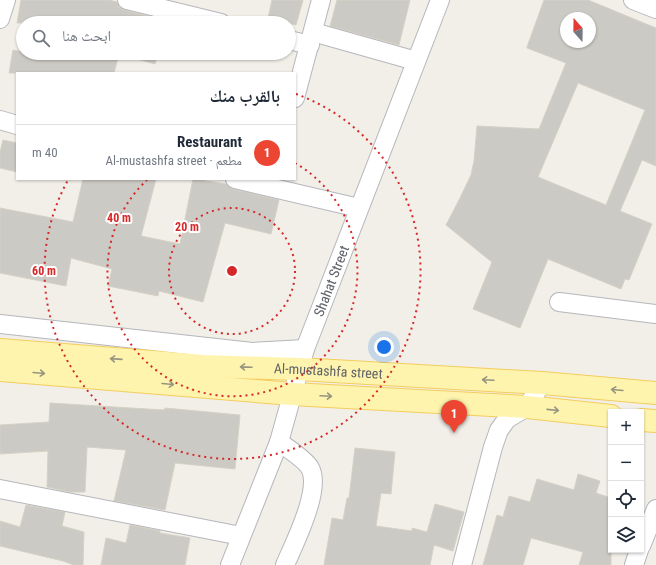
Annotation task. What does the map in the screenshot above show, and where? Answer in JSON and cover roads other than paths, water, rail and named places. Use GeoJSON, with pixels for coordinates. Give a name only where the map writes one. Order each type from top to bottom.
{"type":"FeatureCollection","features":[{"type":"Feature","properties":{"kind":"main road","name":"Al-mustashfa street"},"geometry":{"type":"LineString","coordinates":[[0,350],[203,366],[299,369],[542,383],[656,393]]}},
{"type":"Feature","properties":{"kind":"main road","name":"Al-mustashfa street"},"geometry":{"type":"LineString","coordinates":[[0,370],[292,394],[527,407],[608,416]]}},
{"type":"Feature","properties":{"kind":"main road"},"geometry":{"type":"LineString","coordinates":[[644,420],[656,421]]}},
{"type":"Feature","properties":{"kind":"street"},"geometry":{"type":"LineString","coordinates":[[0,19],[6,0]]}},
{"type":"Feature","properties":{"kind":"street"},"geometry":{"type":"LineString","coordinates":[[127,0],[192,16]]}},
{"type":"Feature","properties":{"kind":"street"},"geometry":{"type":"LineString","coordinates":[[296,94],[321,0]]}},
{"type":"Feature","properties":{"kind":"street","name":"Shahat Street"},"geometry":{"type":"LineString","coordinates":[[230,565],[279,442],[305,348],[440,0]]}},
{"type":"Feature","properties":{"kind":"street"},"geometry":{"type":"LineString","coordinates":[[633,0],[656,9]]}},
{"type":"Feature","properties":{"kind":"street"},"geometry":{"type":"LineString","coordinates":[[296,39],[311,38],[416,61]]}},
{"type":"Feature","properties":{"kind":"street"},"geometry":{"type":"LineString","coordinates":[[0,120],[16,125]]}},
{"type":"Feature","properties":{"kind":"street"},"geometry":{"type":"LineString","coordinates":[[244,180],[272,183],[359,208]]}},
{"type":"Feature","properties":{"kind":"street"},"geometry":{"type":"LineString","coordinates":[[559,302],[656,314]]}},
{"type":"Feature","properties":{"kind":"street"},"geometry":{"type":"LineString","coordinates":[[0,324],[252,352],[305,348]]}},
{"type":"Feature","properties":{"kind":"street"},"geometry":{"type":"LineString","coordinates":[[462,565],[493,447],[499,430],[507,419],[527,407],[542,383]]}},
{"type":"Feature","properties":{"kind":"street"},"geometry":{"type":"LineString","coordinates":[[279,442],[297,455],[310,468],[313,485],[309,506],[285,565]]}},
{"type":"Feature","properties":{"kind":"street"},"geometry":{"type":"LineString","coordinates":[[0,489],[241,536]]}},
{"type":"Feature","properties":{"kind":"street"},"geometry":{"type":"LineString","coordinates":[[644,539],[656,509]]}},
{"type":"Feature","properties":{"kind":"street"},"geometry":{"type":"LineString","coordinates":[[634,565],[638,553]]}},
{"type":"Feature","properties":{"kind":"place","name":"Restaurant"},"geometry":{"type":"Point","coordinates":[454,433]}}]}
